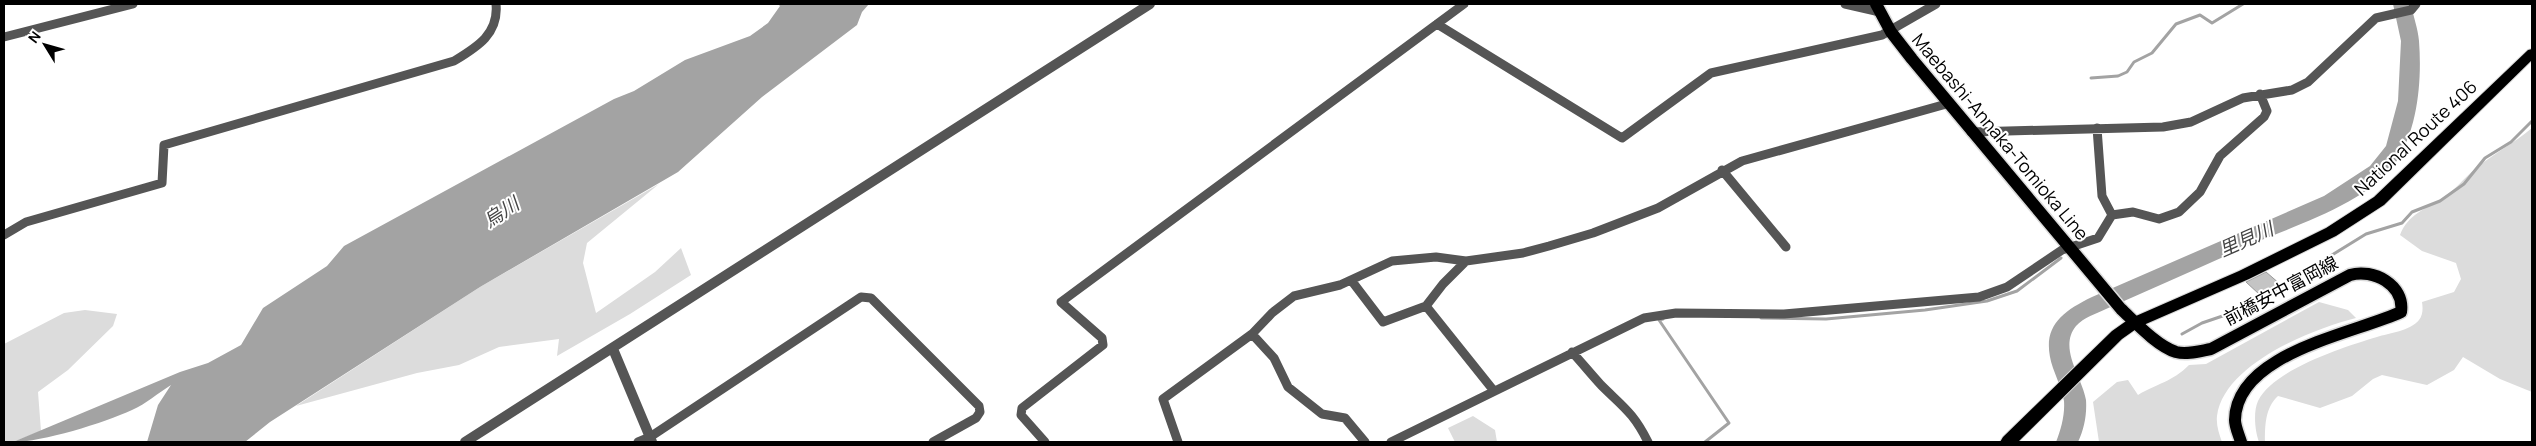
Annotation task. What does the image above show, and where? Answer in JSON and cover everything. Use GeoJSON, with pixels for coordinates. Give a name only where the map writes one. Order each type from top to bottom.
{"type":"FeatureCollection","features":[{"type":"Feature","properties":{"kind":"highway","name":"National Route 406"},"geometry":{"type":"LineString","coordinates":[[2134,323],[2244,275],[2323,236],[2379,201],[2532,53]]}},
{"type":"Feature","properties":{"kind":"highway"},"geometry":{"type":"LineString","coordinates":[[2008,442],[2117,335],[2134,323]]}},
{"type":"Feature","properties":{"kind":"main road","name":"Maebashi-Annaka-Tomioka Line"},"geometry":{"type":"LineString","coordinates":[[1878,8],[1891,32],[1950,103],[1971,132],[2119,307]]}},
{"type":"Feature","properties":{"kind":"main road","name":"前橋安中富岡線"},"geometry":{"type":"LineString","coordinates":[[2119,307],[2134,323],[2162,345],[2176,352],[2192,353],[2211,349],[2345,276],[2363,273],[2372,275],[2389,283],[2401,294],[2404,303],[2401,312],[2392,318],[2299,350],[2270,365],[2249,382],[2239,400],[2235,420],[2241,442]]}},
{"type":"Feature","properties":{"kind":"street"},"geometry":{"type":"LineString","coordinates":[[4,38],[133,4]]}},
{"type":"Feature","properties":{"kind":"street"},"geometry":{"type":"LineString","coordinates":[[4,234],[26,222],[162,183],[164,145],[454,61],[476,46],[496,27],[499,18],[496,4]]}},
{"type":"Feature","properties":{"kind":"street"},"geometry":{"type":"LineString","coordinates":[[465,442],[1150,4]]}},
{"type":"Feature","properties":{"kind":"street"},"geometry":{"type":"LineString","coordinates":[[1045,442],[1021,415],[1022,408],[1102,346],[1102,338],[1061,302],[1464,4]]}},
{"type":"Feature","properties":{"kind":"street"},"geometry":{"type":"LineString","coordinates":[[1844,4],[1878,8]]}},
{"type":"Feature","properties":{"kind":"street"},"geometry":{"type":"LineString","coordinates":[[1438,24],[1622,138],[1711,73],[1891,32],[1918,13],[1936,4]]}},
{"type":"Feature","properties":{"kind":"street"},"geometry":{"type":"LineString","coordinates":[[1971,132],[2162,126],[2191,122],[2243,98],[2292,90],[2308,82],[2376,18],[2414,7]]}},
{"type":"Feature","properties":{"kind":"street"},"geometry":{"type":"LineString","coordinates":[[2112,214],[2133,212],[2160,219],[2179,212],[2189,204],[2200,192],[2220,156],[2264,117],[2268,111],[2260,94]]}},
{"type":"Feature","properties":{"kind":"street"},"geometry":{"type":"LineString","coordinates":[[1178,442],[1168,408],[1163,399],[1252,334],[1272,313],[1294,296],[1352,280],[1379,266],[1411,258],[1436,257],[1466,261],[1523,253],[1601,230],[1658,208],[1722,170],[1742,161],[1797,144],[1950,103]]}},
{"type":"Feature","properties":{"kind":"street"},"geometry":{"type":"LineString","coordinates":[[2096,128],[2102,196],[2112,214]]}},
{"type":"Feature","properties":{"kind":"street"},"geometry":{"type":"LineString","coordinates":[[1722,170],[1786,247]]}},
{"type":"Feature","properties":{"kind":"street"},"geometry":{"type":"LineString","coordinates":[[1391,442],[1644,318],[1676,313],[1784,314],[1979,297],[2007,287],[2062,250],[2098,238],[2112,214]]}},
{"type":"Feature","properties":{"kind":"street"},"geometry":{"type":"LineString","coordinates":[[1352,280],[1383,322],[1426,306],[1443,284],[1466,261]]}},
{"type":"Feature","properties":{"kind":"street"},"geometry":{"type":"LineString","coordinates":[[638,442],[651,440],[853,301],[866,297],[871,298],[979,406],[980,412],[976,418],[932,442]]}},
{"type":"Feature","properties":{"kind":"street"},"geometry":{"type":"LineString","coordinates":[[1426,306],[1494,391]]}},
{"type":"Feature","properties":{"kind":"street"},"geometry":{"type":"LineString","coordinates":[[1252,334],[1274,358],[1288,387],[1322,414],[1345,418],[1365,442]]}},
{"type":"Feature","properties":{"kind":"street"},"geometry":{"type":"LineString","coordinates":[[613,349],[651,440]]}},
{"type":"Feature","properties":{"kind":"street"},"geometry":{"type":"LineString","coordinates":[[1572,352],[1602,386],[1617,398],[1637,420],[1648,442]]}},
{"type":"Feature","properties":{"kind":"shaded area"},"geometry":{"type":"Polygon","coordinates":[[[2532,128],[2532,392],[2500,379],[2463,357],[2454,370],[2427,385],[2382,375],[2373,379],[2352,396],[2320,408],[2278,396],[2268,412],[2265,442],[2259,442],[2255,422],[2256,405],[2266,389],[2279,379],[2294,369],[2329,353],[2410,327],[2420,318],[2422,302],[2454,292],[2461,279],[2456,263],[2422,251],[2400,235],[2403,228],[2418,213],[2443,198],[2482,164],[2532,128]]]}},
{"type":"Feature","properties":{"kind":"shaded area"},"geometry":{"type":"Polygon","coordinates":[[[659,184],[587,243],[583,263],[596,313],[655,272],[681,248],[691,275],[630,314],[557,356],[559,339],[499,347],[459,365],[417,373],[296,406],[480,287],[659,184]]]}},
{"type":"Feature","properties":{"kind":"shaded area"},"geometry":{"type":"Polygon","coordinates":[[[2319,302],[2348,310],[2356,318],[2295,340],[2252,365],[2235,380],[2223,397],[2217,416],[2217,426],[2222,442],[2099,442],[2093,402],[2117,382],[2128,380],[2138,395],[2171,379],[2189,365],[2206,364],[2319,302]]]}},
{"type":"Feature","properties":{"kind":"shaded area"},"geometry":{"type":"Polygon","coordinates":[[[85,310],[117,314],[113,326],[68,370],[38,392],[41,431],[13,442],[4,442],[4,344],[64,313],[85,310]]]}},
{"type":"Feature","properties":{"kind":"shaded area"},"geometry":{"type":"Polygon","coordinates":[[[1473,416],[1495,430],[1497,442],[1455,442],[1448,428],[1473,416]]]}},
{"type":"Feature","properties":{"kind":"water","name":"烏川"},"geometry":{"type":"Polygon","coordinates":[[[778,4],[869,4],[862,12],[857,25],[762,97],[678,172],[480,287],[270,422],[245,442],[147,442],[158,405],[171,385],[137,408],[120,415],[73,431],[40,439],[13,442],[180,372],[208,363],[241,345],[263,308],[327,266],[344,246],[614,99],[634,91],[685,60],[750,36],[768,23],[780,6],[778,4]]]}},
{"type":"Feature","properties":{"kind":"building"},"geometry":{"type":"Polygon","coordinates":[[[2266,272],[2280,284],[2259,294],[2246,282],[2266,272]]]}},
{"type":"Feature","properties":{"kind":"waterway"},"geometry":{"type":"LineString","coordinates":[[2091,78],[2118,76],[2127,72],[2134,62],[2152,53],[2176,24],[2200,15],[2212,23],[2243,4]]}},
{"type":"Feature","properties":{"kind":"waterway","name":"里見川"},"geometry":{"type":"LineString","coordinates":[[2067,442],[2074,420],[2075,402],[2061,358],[2059,339],[2062,329],[2072,317],[2099,303],[2331,201],[2370,177],[2389,157],[2400,132],[2409,85],[2410,41],[2402,4]]}},
{"type":"Feature","properties":{"kind":"waterway"},"geometry":{"type":"LineString","coordinates":[[2182,334],[2202,323],[2246,308],[2366,234],[2402,223],[2412,212],[2440,201],[2464,184],[2485,158],[2511,142],[2532,121]]}},
{"type":"Feature","properties":{"kind":"waterway"},"geometry":{"type":"LineString","coordinates":[[1761,318],[1826,319],[1925,310],[1987,301],[2017,291],[2061,258]]}},
{"type":"Feature","properties":{"kind":"waterway"},"geometry":{"type":"LineString","coordinates":[[1663,319],[1659,320],[1729,423],[1705,442]]}}]}
